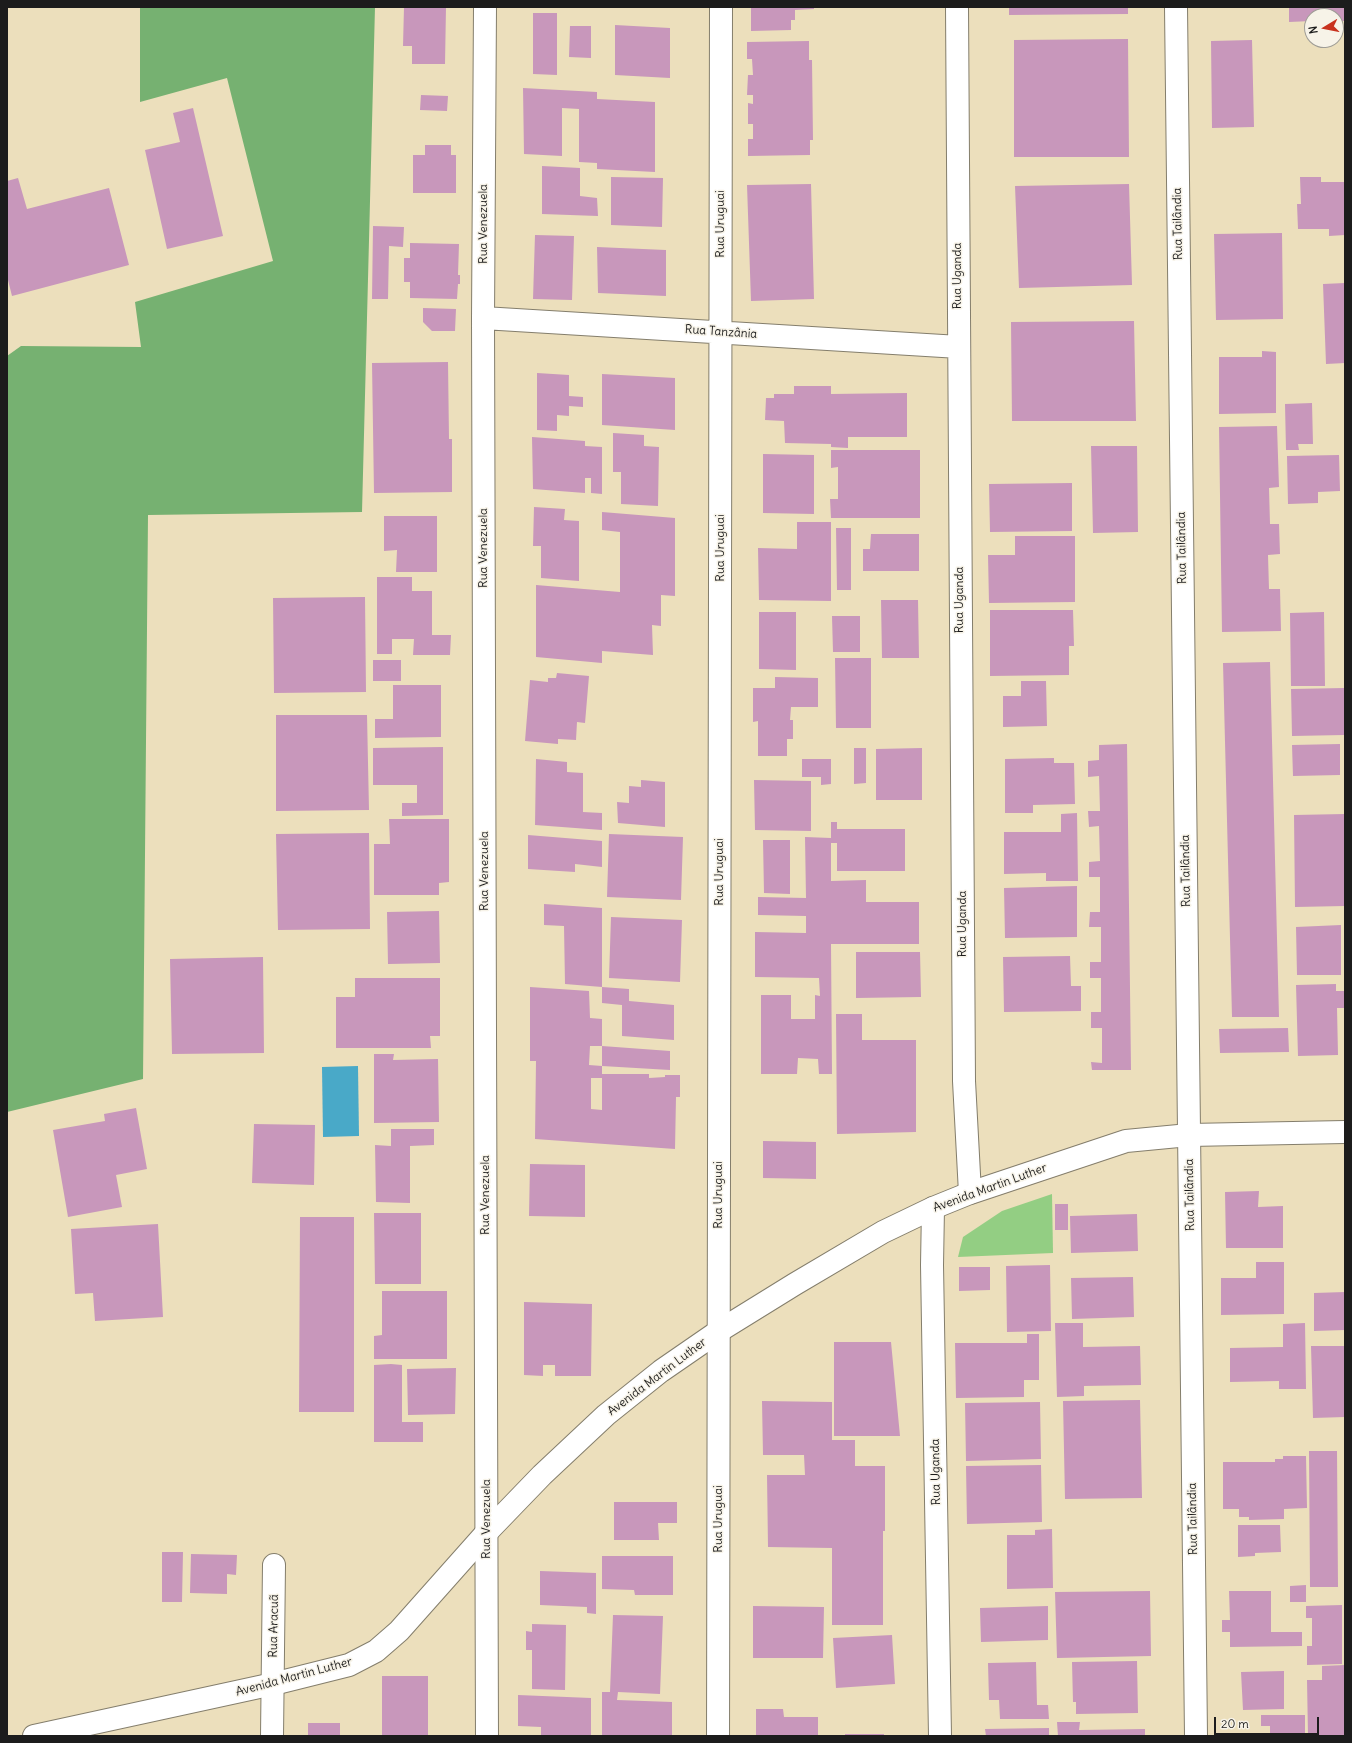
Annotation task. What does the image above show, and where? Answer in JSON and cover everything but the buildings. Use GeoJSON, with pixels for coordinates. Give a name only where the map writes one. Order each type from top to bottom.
{"type":"FeatureCollection","features":[{"type":"Feature","properties":{"kind":"street","name":"Rua Venezuela"},"geometry":{"type":"LineString","coordinates":[[484,7],[483,318],[487,1736]]}},
{"type":"Feature","properties":{"kind":"street","name":"Rua Uruguai"},"geometry":{"type":"LineString","coordinates":[[718,1736],[721,7]]}},
{"type":"Feature","properties":{"kind":"street","name":"Rua Uganda"},"geometry":{"type":"LineString","coordinates":[[957,7],[964,1081],[970,1193]]}},
{"type":"Feature","properties":{"kind":"street","name":"Rua Tailândia"},"geometry":{"type":"LineString","coordinates":[[1176,7],[1196,1736]]}},
{"type":"Feature","properties":{"kind":"street","name":"Rua Tanzânia"},"geometry":{"type":"LineString","coordinates":[[483,318],[959,347]]}},
{"type":"Feature","properties":{"kind":"street","name":"Avenida Martin Luther"},"geometry":{"type":"LineString","coordinates":[[34,1736],[273,1684],[348,1665],[376,1651],[399,1631],[487,1532],[542,1475],[606,1415],[661,1371],[719,1331],[796,1284],[883,1232],[933,1208],[970,1193],[1126,1141],[1189,1136],[1345,1132]]}},
{"type":"Feature","properties":{"kind":"street","name":"Rua Uganda"},"geometry":{"type":"LineString","coordinates":[[933,1208],[932,1265],[940,1736]]}},
{"type":"Feature","properties":{"kind":"street","name":"Rua Aracuã"},"geometry":{"type":"LineString","coordinates":[[272,1736],[274,1565]]}},
{"type":"Feature","properties":{"kind":"green space"},"geometry":{"type":"Polygon","coordinates":[[[140,7],[375,7],[362,512],[148,515],[143,1079],[7,1112],[7,356],[21,346],[141,347],[135,302],[273,261],[227,78],[140,102],[140,7]]]}},
{"type":"Feature","properties":{"kind":"green space"},"geometry":{"type":"Polygon","coordinates":[[[1052,1194],[1053,1253],[958,1257],[963,1237],[1002,1211],[1052,1194]]]}},
{"type":"Feature","properties":{"kind":"water"},"geometry":{"type":"Polygon","coordinates":[[[358,1066],[359,1136],[323,1137],[322,1067],[358,1066]]]}}]}
